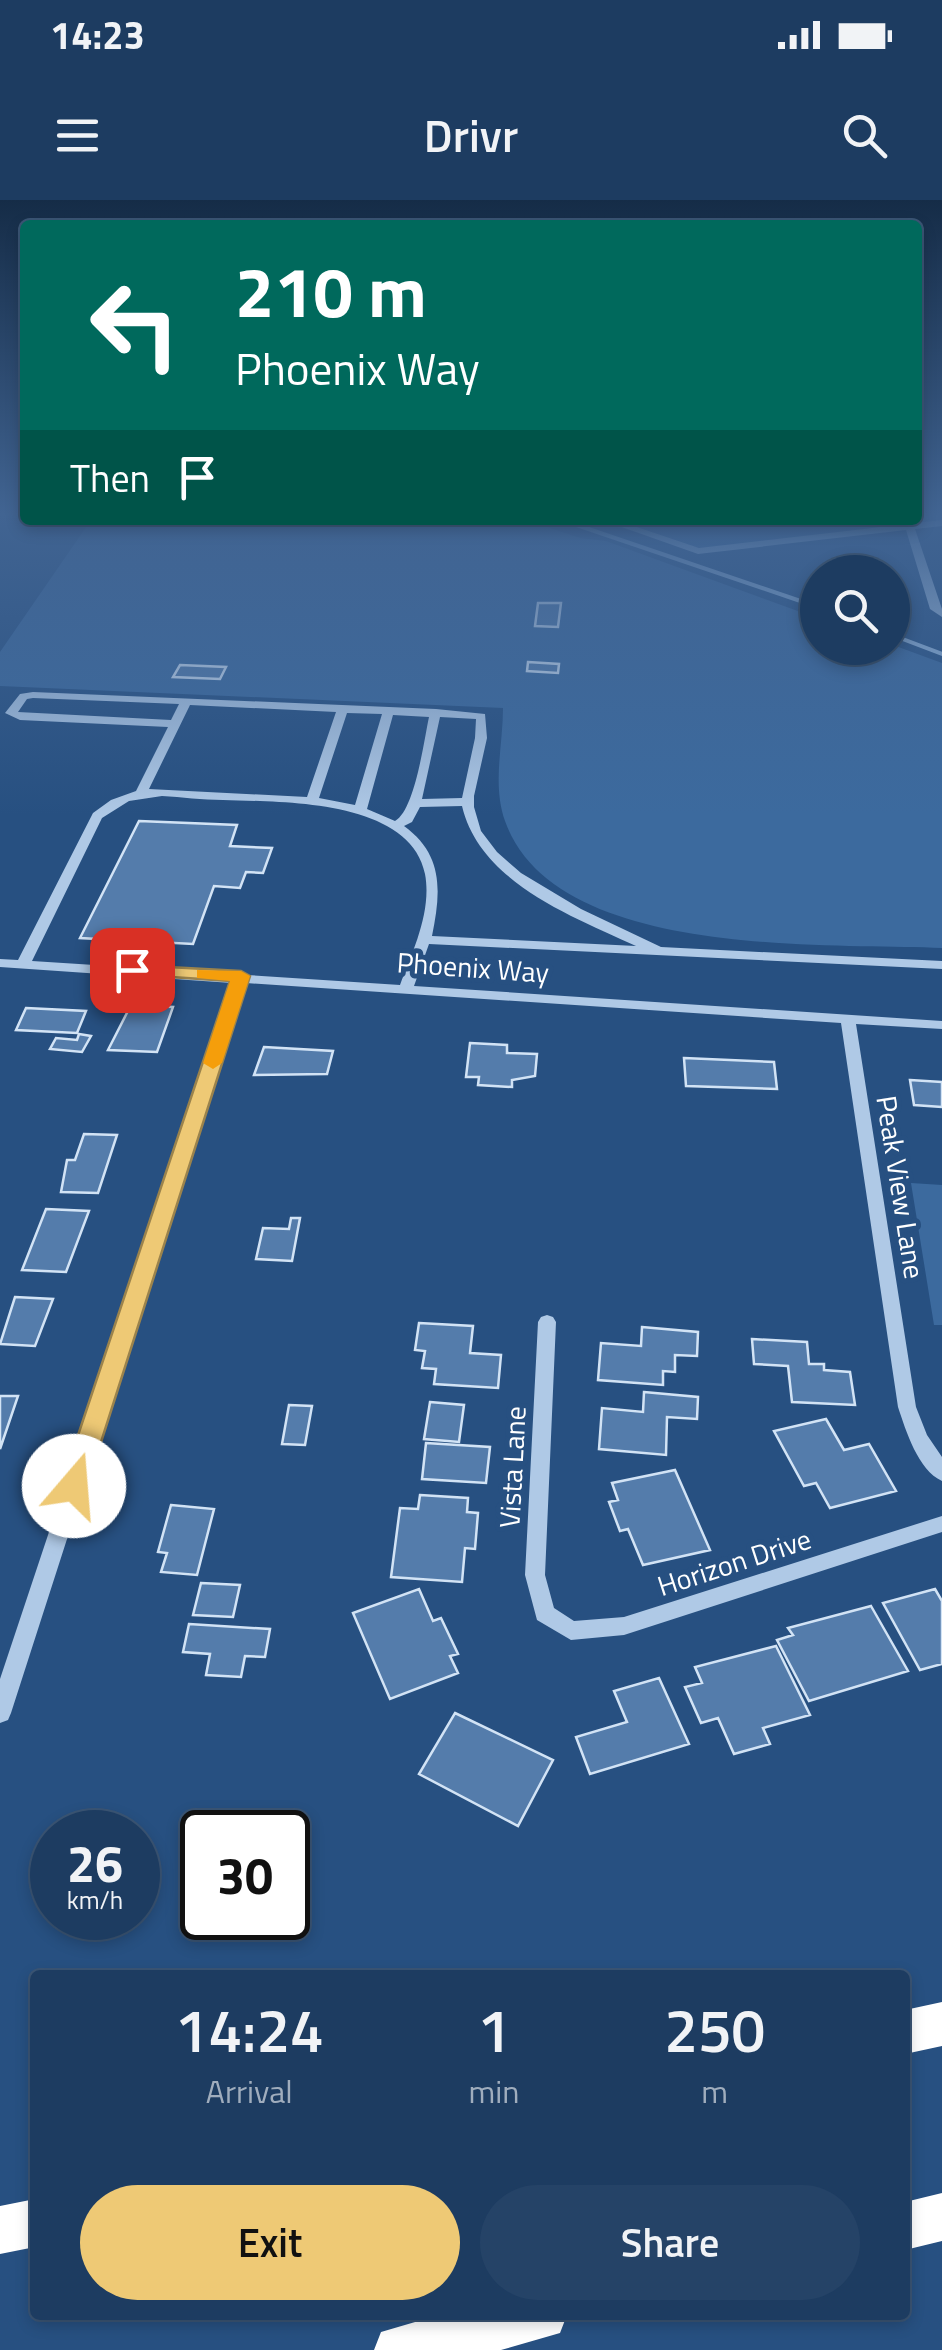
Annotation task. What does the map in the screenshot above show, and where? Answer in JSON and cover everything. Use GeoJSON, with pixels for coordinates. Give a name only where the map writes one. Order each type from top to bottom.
{"type":"FeatureCollection","features":[{"type":"Feature","properties":{"kind":"highway"},"geometry":{"type":"LineString","coordinates":[[910,2031],[942,2024]]}},
{"type":"Feature","properties":{"kind":"highway"},"geometry":{"type":"LineString","coordinates":[[910,2225],[942,2217]]}},
{"type":"Feature","properties":{"kind":"highway"},"geometry":{"type":"LineString","coordinates":[[0,2230],[30,2223]]}},
{"type":"Feature","properties":{"kind":"highway"},"geometry":{"type":"LineString","coordinates":[[399,2350],[522,2320]]}},
{"type":"Feature","properties":{"kind":"street"},"geometry":{"type":"LineString","coordinates":[[176,724],[20,717],[11,713],[24,696],[33,695],[474,714],[483,720],[468,802],[478,832],[523,880],[658,951]]}},
{"type":"Feature","properties":{"kind":"street"},"geometry":{"type":"LineString","coordinates":[[141,793],[186,701]]}},
{"type":"Feature","properties":{"kind":"street"},"geometry":{"type":"LineString","coordinates":[[312,801],[343,708]]}},
{"type":"Feature","properties":{"kind":"street"},"geometry":{"type":"LineString","coordinates":[[360,811],[389,710]]}},
{"type":"Feature","properties":{"kind":"street"},"geometry":{"type":"LineString","coordinates":[[395,826],[408,818],[415,803],[436,712]]}},
{"type":"Feature","properties":{"kind":"street"},"geometry":{"type":"LineString","coordinates":[[23,964],[97,816],[112,803],[141,793],[312,801],[360,811],[395,826],[421,850],[433,877],[424,940],[406,987]]}},
{"type":"Feature","properties":{"kind":"street"},"geometry":{"type":"LineString","coordinates":[[415,803],[468,802]]}},
{"type":"Feature","properties":{"kind":"street"},"geometry":{"type":"LineString","coordinates":[[424,940],[942,966]]}},
{"type":"Feature","properties":{"kind":"street","name":"Phoenix Way"},"geometry":{"type":"LineString","coordinates":[[0,963],[942,1025]]}},
{"type":"Feature","properties":{"kind":"street"},"geometry":{"type":"LineString","coordinates":[[0,1713],[241,976]]}},
{"type":"Feature","properties":{"kind":"street","name":"Peak View Lane"},"geometry":{"type":"LineString","coordinates":[[848,1019],[907,1408],[918,1438],[942,1473]]}},
{"type":"Feature","properties":{"kind":"street","name":"Vista Lane"},"geometry":{"type":"LineString","coordinates":[[545,1613],[535,1575],[547,1322]]}},
{"type":"Feature","properties":{"kind":"street","name":"Horizon Drive"},"geometry":{"type":"LineString","coordinates":[[545,1613],[571,1632],[624,1626],[942,1524]]}},
{"type":"Feature","properties":{"kind":"shaded area"},"geometry":{"type":"Polygon","coordinates":[[[26,614],[800,614],[800,665],[910,665],[910,651],[942,663],[942,948],[765,942],[698,934],[634,921],[577,898],[533,866],[505,821],[499,779],[503,708],[0,686],[0,652],[26,614]]]}},
{"type":"Feature","properties":{"kind":"shaded area"},"geometry":{"type":"Polygon","coordinates":[[[911,1183],[942,1185],[942,1325],[934,1325],[911,1183]]]}},
{"type":"Feature","properties":{"kind":"building"},"geometry":{"type":"Polygon","coordinates":[[[537,614],[560,614],[558,627],[535,626],[537,614]]]}},
{"type":"Feature","properties":{"kind":"building"},"geometry":{"type":"Polygon","coordinates":[[[528,662],[559,664],[558,673],[527,671],[528,662]]]}},
{"type":"Feature","properties":{"kind":"building"},"geometry":{"type":"Polygon","coordinates":[[[180,665],[226,667],[220,679],[173,677],[180,665]]]}},
{"type":"Feature","properties":{"kind":"building"},"geometry":{"type":"Polygon","coordinates":[[[139,821],[237,825],[230,846],[272,848],[263,873],[246,872],[240,888],[214,886],[193,944],[80,938],[139,821]]]}},
{"type":"Feature","properties":{"kind":"building"},"geometry":{"type":"Polygon","coordinates":[[[131,1005],[173,1007],[157,1052],[108,1050],[131,1005]]]}},
{"type":"Feature","properties":{"kind":"building"},"geometry":{"type":"Polygon","coordinates":[[[26,1008],[86,1011],[77,1033],[16,1030],[26,1008]]]}},
{"type":"Feature","properties":{"kind":"building"},"geometry":{"type":"Polygon","coordinates":[[[79,1034],[91,1036],[82,1052],[50,1049],[56,1038],[77,1040],[79,1034]]]}},
{"type":"Feature","properties":{"kind":"building"},"geometry":{"type":"Polygon","coordinates":[[[470,1043],[507,1045],[507,1053],[537,1054],[535,1076],[512,1080],[512,1087],[478,1085],[479,1077],[466,1077],[470,1043]]]}},
{"type":"Feature","properties":{"kind":"building"},"geometry":{"type":"Polygon","coordinates":[[[264,1047],[333,1051],[327,1074],[254,1075],[264,1047]]]}},
{"type":"Feature","properties":{"kind":"building"},"geometry":{"type":"Polygon","coordinates":[[[684,1058],[774,1062],[777,1089],[686,1086],[684,1058]]]}},
{"type":"Feature","properties":{"kind":"building"},"geometry":{"type":"Polygon","coordinates":[[[910,1080],[942,1082],[942,1107],[914,1105],[910,1080]]]}},
{"type":"Feature","properties":{"kind":"building"},"geometry":{"type":"Polygon","coordinates":[[[84,1134],[117,1135],[98,1193],[61,1192],[67,1160],[75,1160],[84,1134]]]}},
{"type":"Feature","properties":{"kind":"building"},"geometry":{"type":"Polygon","coordinates":[[[46,1209],[89,1211],[66,1272],[22,1270],[46,1209]]]}},
{"type":"Feature","properties":{"kind":"building"},"geometry":{"type":"Polygon","coordinates":[[[291,1218],[300,1218],[292,1261],[256,1259],[263,1228],[289,1229],[291,1218]]]}},
{"type":"Feature","properties":{"kind":"building"},"geometry":{"type":"Polygon","coordinates":[[[15,1297],[53,1299],[35,1346],[0,1344],[15,1297]]]}},
{"type":"Feature","properties":{"kind":"building"},"geometry":{"type":"Polygon","coordinates":[[[419,1323],[473,1326],[470,1353],[501,1355],[498,1388],[434,1384],[436,1369],[422,1368],[425,1351],[415,1350],[419,1323]]]}},
{"type":"Feature","properties":{"kind":"building"},"geometry":{"type":"Polygon","coordinates":[[[642,1327],[698,1332],[697,1356],[675,1355],[675,1372],[663,1371],[663,1385],[598,1380],[601,1343],[641,1346],[642,1327]]]}},
{"type":"Feature","properties":{"kind":"building"},"geometry":{"type":"Polygon","coordinates":[[[752,1339],[807,1342],[809,1364],[824,1364],[824,1370],[850,1372],[855,1405],[792,1402],[788,1366],[754,1364],[752,1339]]]}},
{"type":"Feature","properties":{"kind":"building"},"geometry":{"type":"Polygon","coordinates":[[[644,1392],[698,1397],[697,1419],[667,1417],[666,1455],[599,1449],[602,1408],[643,1412],[644,1392]]]}},
{"type":"Feature","properties":{"kind":"building"},"geometry":{"type":"Polygon","coordinates":[[[0,1396],[18,1396],[0,1449],[0,1396]]]}},
{"type":"Feature","properties":{"kind":"building"},"geometry":{"type":"Polygon","coordinates":[[[430,1402],[464,1405],[459,1442],[424,1439],[430,1402]]]}},
{"type":"Feature","properties":{"kind":"building"},"geometry":{"type":"Polygon","coordinates":[[[289,1405],[312,1406],[305,1445],[282,1444],[289,1405]]]}},
{"type":"Feature","properties":{"kind":"building"},"geometry":{"type":"Polygon","coordinates":[[[826,1419],[844,1450],[869,1444],[896,1491],[830,1508],[816,1483],[804,1486],[774,1431],[826,1419]]]}},
{"type":"Feature","properties":{"kind":"building"},"geometry":{"type":"Polygon","coordinates":[[[426,1443],[490,1447],[486,1483],[422,1479],[426,1443]]]}},
{"type":"Feature","properties":{"kind":"building"},"geometry":{"type":"Polygon","coordinates":[[[675,1470],[710,1550],[643,1565],[628,1529],[620,1531],[609,1502],[618,1500],[612,1483],[675,1470]]]}},
{"type":"Feature","properties":{"kind":"building"},"geometry":{"type":"Polygon","coordinates":[[[420,1495],[468,1498],[467,1512],[478,1513],[475,1549],[465,1548],[462,1582],[391,1577],[400,1508],[418,1509],[420,1495]]]}},
{"type":"Feature","properties":{"kind":"building"},"geometry":{"type":"Polygon","coordinates":[[[171,1505],[214,1509],[197,1575],[161,1572],[167,1553],[158,1552],[171,1505]]]}},
{"type":"Feature","properties":{"kind":"building"},"geometry":{"type":"Polygon","coordinates":[[[201,1583],[240,1585],[233,1617],[193,1615],[201,1583]]]}},
{"type":"Feature","properties":{"kind":"building"},"geometry":{"type":"Polygon","coordinates":[[[419,1589],[433,1621],[441,1618],[458,1654],[450,1656],[458,1673],[390,1699],[353,1613],[419,1589]]]}},
{"type":"Feature","properties":{"kind":"building"},"geometry":{"type":"Polygon","coordinates":[[[935,1589],[942,1601],[942,1664],[920,1670],[883,1603],[935,1589]]]}},
{"type":"Feature","properties":{"kind":"building"},"geometry":{"type":"Polygon","coordinates":[[[871,1606],[908,1671],[809,1701],[777,1640],[793,1635],[788,1628],[871,1606]]]}},
{"type":"Feature","properties":{"kind":"building"},"geometry":{"type":"Polygon","coordinates":[[[189,1624],[270,1629],[265,1657],[245,1656],[241,1677],[206,1675],[210,1654],[183,1652],[189,1624]]]}},
{"type":"Feature","properties":{"kind":"building"},"geometry":{"type":"Polygon","coordinates":[[[776,1646],[810,1715],[763,1728],[770,1744],[734,1754],[718,1718],[701,1723],[685,1687],[702,1683],[695,1667],[776,1646]]]}},
{"type":"Feature","properties":{"kind":"building"},"geometry":{"type":"Polygon","coordinates":[[[659,1678],[689,1744],[590,1774],[576,1737],[627,1722],[614,1691],[659,1678]]]}},
{"type":"Feature","properties":{"kind":"building"},"geometry":{"type":"Polygon","coordinates":[[[455,1713],[553,1760],[518,1826],[419,1774],[455,1713]]]}},
{"type":"Feature","properties":{"kind":"waterway"},"geometry":{"type":"LineString","coordinates":[[910,642],[942,654]]}},
{"type":"Feature","properties":{"kind":"slow traffic"},"geometry":{"type":"LineString","coordinates":[[204,974],[241,976],[213,1063]]}},
{"type":"Feature","properties":{"kind":"route"},"geometry":{"type":"LineString","coordinates":[[74,1486],[241,976],[132,970]]}}]}
